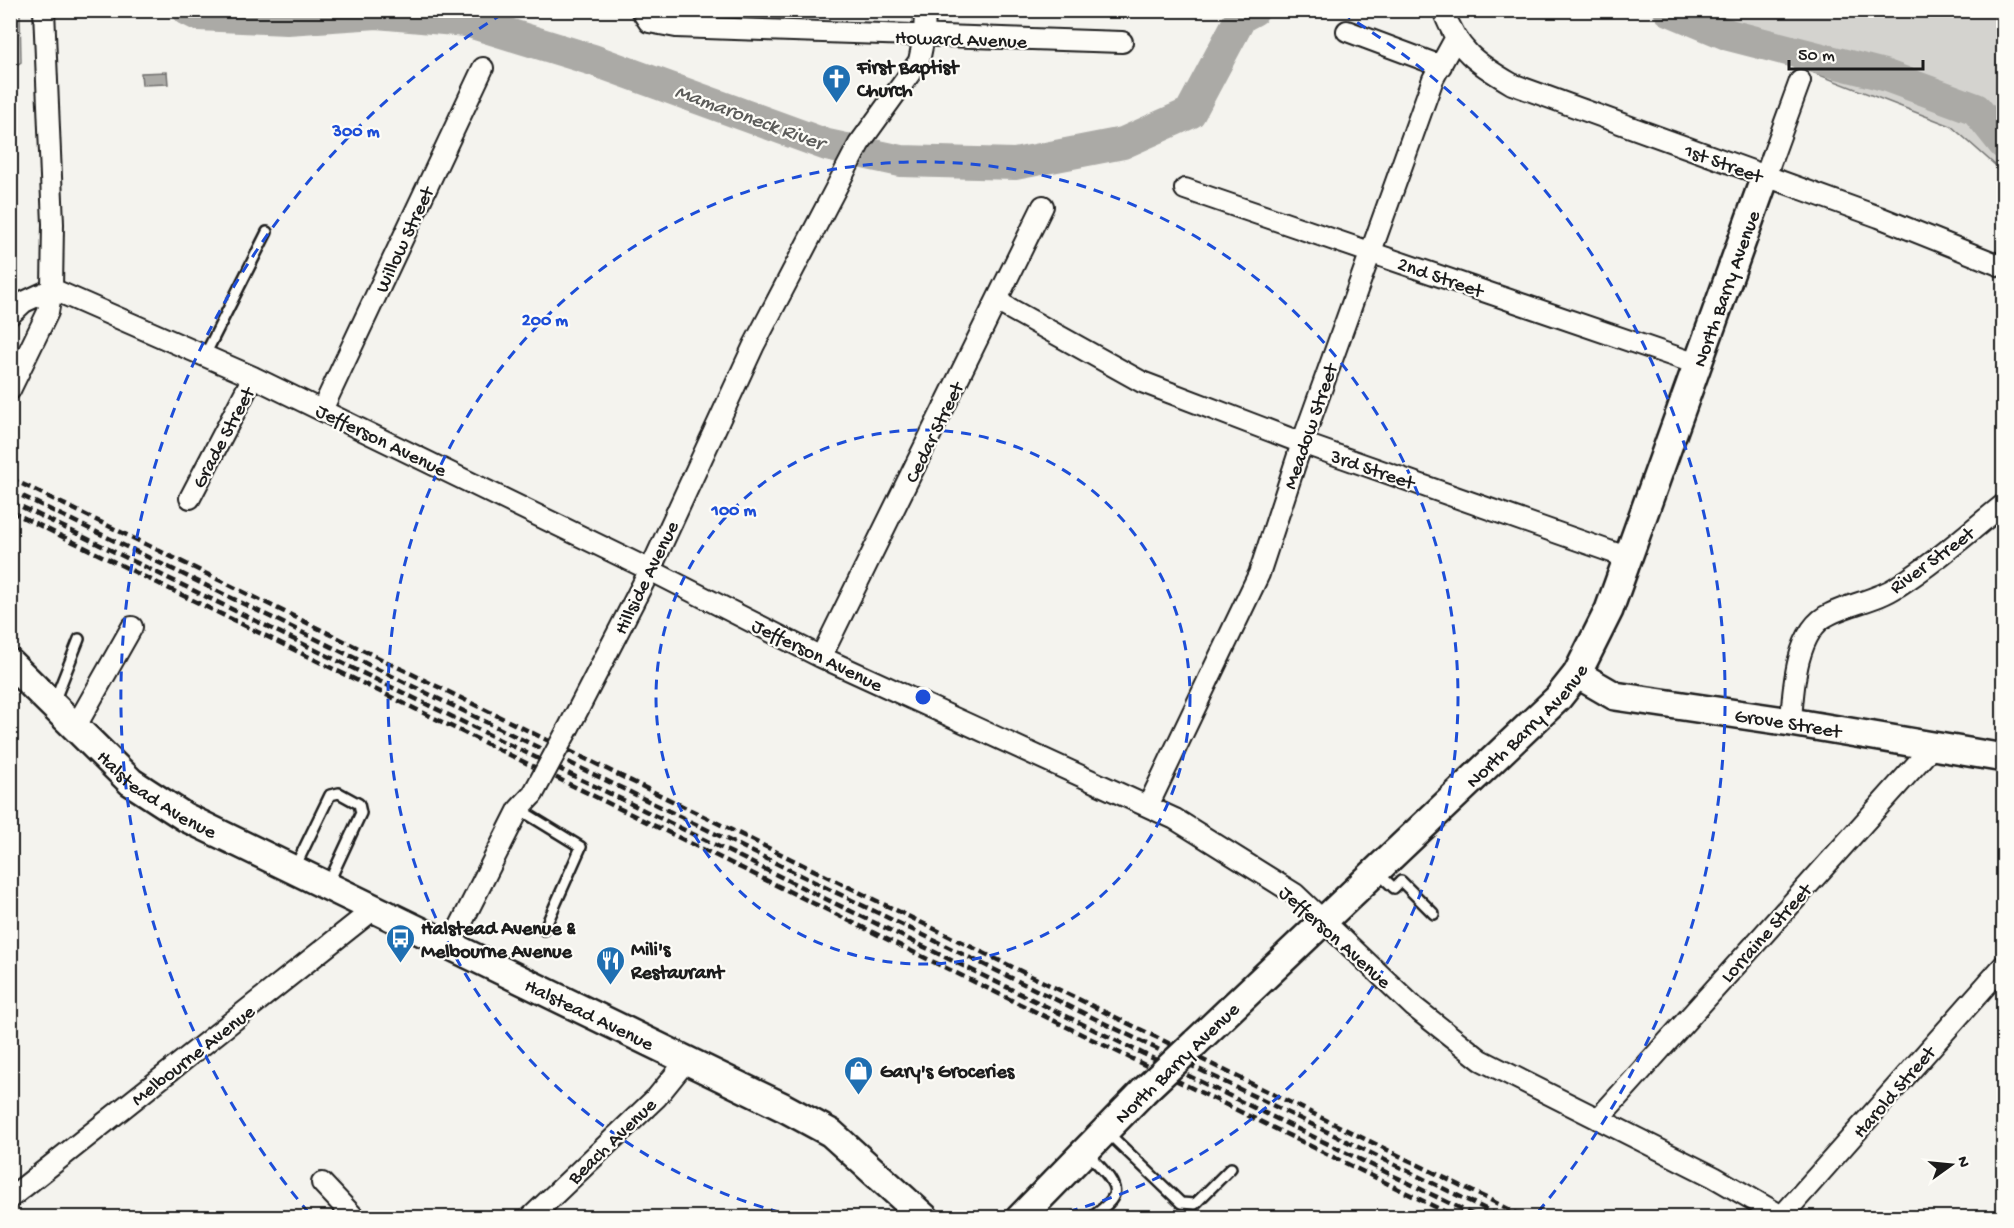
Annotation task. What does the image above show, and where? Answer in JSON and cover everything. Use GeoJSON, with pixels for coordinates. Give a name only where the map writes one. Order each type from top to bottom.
{"type":"FeatureCollection","features":[{"type":"Feature","properties":{"kind":"street"},"geometry":{"type":"LineString","coordinates":[[12,385],[48,312],[52,289],[53,224],[44,10]]}},
{"type":"Feature","properties":{"kind":"street","name":"Howard Avenue"},"geometry":{"type":"LineString","coordinates":[[641,10],[649,22],[676,27],[1122,42]]}},
{"type":"Feature","properties":{"kind":"street","name":"Hillside Avenue"},"geometry":{"type":"LineString","coordinates":[[450,946],[519,809],[533,794],[650,570],[754,345],[847,169],[863,139],[919,61],[924,37],[925,10]]}},
{"type":"Feature","properties":{"kind":"street"},"geometry":{"type":"LineString","coordinates":[[1443,10],[1455,39]]}},
{"type":"Feature","properties":{"kind":"street"},"geometry":{"type":"LineString","coordinates":[[1347,31],[1441,66]]}},
{"type":"Feature","properties":{"kind":"street","name":"Meadow Street"},"geometry":{"type":"LineString","coordinates":[[1148,806],[1259,574],[1302,443],[1433,79],[1455,39]]}},
{"type":"Feature","properties":{"kind":"street","name":"1st Street"},"geometry":{"type":"LineString","coordinates":[[1455,39],[1464,52],[1482,67],[1512,84],[1879,217],[2004,267]]}},
{"type":"Feature","properties":{"kind":"street","name":"Willow Street"},"geometry":{"type":"LineString","coordinates":[[322,410],[483,68]]}},
{"type":"Feature","properties":{"kind":"street","name":"North Barry Avenue"},"geometry":{"type":"LineString","coordinates":[[1020,1218],[1144,1091],[1323,920],[1515,742],[1558,698],[1577,674],[1609,610],[1626,557],[1800,81]]}},
{"type":"Feature","properties":{"kind":"street","name":"2nd Street"},"geometry":{"type":"LineString","coordinates":[[1185,189],[1697,364]]}},
{"type":"Feature","properties":{"kind":"street","name":"Cedar Street"},"geometry":{"type":"LineString","coordinates":[[821,657],[998,302],[1043,206]]}},
{"type":"Feature","properties":{"kind":"street"},"geometry":{"type":"LineString","coordinates":[[10,315],[24,302],[52,289]]}},
{"type":"Feature","properties":{"kind":"street","name":"Jefferson Avenue"},"geometry":{"type":"LineString","coordinates":[[52,289],[253,377],[650,570],[821,657],[1175,819],[1250,864],[1294,894],[1414,1007],[1480,1060],[1714,1178],[1784,1217]]}},
{"type":"Feature","properties":{"kind":"street","name":"3rd Street"},"geometry":{"type":"LineString","coordinates":[[998,302],[1142,382],[1302,443],[1626,557]]}},
{"type":"Feature","properties":{"kind":"street","name":"Grade Street"},"geometry":{"type":"LineString","coordinates":[[190,498],[253,377]]}},
{"type":"Feature","properties":{"kind":"street","name":"River Street"},"geometry":{"type":"LineString","coordinates":[[1791,722],[1793,690],[1801,652],[1815,625],[1828,614],[1896,588],[1928,566],[2004,504]]}},
{"type":"Feature","properties":{"kind":"street"},"geometry":{"type":"LineString","coordinates":[[76,726],[132,627]]}},
{"type":"Feature","properties":{"kind":"street","name":"Grove Street"},"geometry":{"type":"LineString","coordinates":[[1577,674],[1615,696],[1791,722],[2004,758]]}},
{"type":"Feature","properties":{"kind":"street","name":"Halstead Avenue"},"geometry":{"type":"LineString","coordinates":[[15,676],[53,704],[131,782],[185,817],[687,1060],[831,1134],[925,1218]]}},
{"type":"Feature","properties":{"kind":"street","name":"Lorraine Street"},"geometry":{"type":"LineString","coordinates":[[1598,1119],[1933,746]]}},
{"type":"Feature","properties":{"kind":"street","name":"Melbourne Avenue"},"geometry":{"type":"LineString","coordinates":[[11,1196],[374,909]]}},
{"type":"Feature","properties":{"kind":"street","name":"Harold Street"},"geometry":{"type":"LineString","coordinates":[[1784,1217],[2004,965]]}},
{"type":"Feature","properties":{"kind":"street","name":"Beach Avenue"},"geometry":{"type":"LineString","coordinates":[[530,1218],[657,1096],[687,1060]]}},
{"type":"Feature","properties":{"kind":"street"},"geometry":{"type":"LineString","coordinates":[[322,1183],[355,1218]]}},
{"type":"Feature","properties":{"kind":"lane"},"geometry":{"type":"LineString","coordinates":[[205,355],[267,232]]}},
{"type":"Feature","properties":{"kind":"lane"},"geometry":{"type":"LineString","coordinates":[[53,704],[79,639]]}},
{"type":"Feature","properties":{"kind":"lane"},"geometry":{"type":"LineString","coordinates":[[293,870],[330,795],[339,793],[359,804],[361,813],[327,886]]}},
{"type":"Feature","properties":{"kind":"lane"},"geometry":{"type":"LineString","coordinates":[[519,809],[582,847],[544,930]]}},
{"type":"Feature","properties":{"kind":"lane"},"geometry":{"type":"LineString","coordinates":[[1376,871],[1394,888],[1401,881],[1434,914]]}},
{"type":"Feature","properties":{"kind":"lane"},"geometry":{"type":"LineString","coordinates":[[1106,1131],[1181,1203],[1195,1204],[1231,1168]]}},
{"type":"Feature","properties":{"kind":"lane"},"geometry":{"type":"LineString","coordinates":[[1086,1151],[1111,1181],[1114,1191],[1113,1197],[1091,1218]]}},
{"type":"Feature","properties":{"kind":"shaded area"},"geometry":{"type":"Polygon","coordinates":[[[11,10],[20,11],[21,62],[11,69],[11,10]]]}},
{"type":"Feature","properties":{"kind":"shaded area"},"geometry":{"type":"Polygon","coordinates":[[[1654,11],[2003,11],[2003,172],[1951,126],[1654,11]]]}},
{"type":"Feature","properties":{"kind":"shaded area"},"geometry":{"type":"Polygon","coordinates":[[[167,72],[168,84],[142,85],[141,73],[167,72]]]}},
{"type":"Feature","properties":{"kind":"waterway","name":"Mamaroneck River"},"geometry":{"type":"LineString","coordinates":[[188,10],[198,15],[287,19],[377,13],[466,21],[593,60],[827,145],[901,161],[1015,164],[1123,143],[1190,113],[1241,17],[1254,10]]}},
{"type":"Feature","properties":{"kind":"waterway","name":"Mamaroneck River"},"geometry":{"type":"LineString","coordinates":[[1669,10],[1729,35],[1884,75],[1976,109],[2004,144]]}},
{"type":"Feature","properties":{"kind":"railway"},"geometry":{"type":"LineString","coordinates":[[10,478],[1527,1218]]}},
{"type":"Feature","properties":{"kind":"railway"},"geometry":{"type":"LineString","coordinates":[[10,490],[1504,1218]]}},
{"type":"Feature","properties":{"kind":"railway"},"geometry":{"type":"LineString","coordinates":[[10,501],[1480,1218]]}},
{"type":"Feature","properties":{"kind":"railway"},"geometry":{"type":"LineString","coordinates":[[10,511],[1458,1218]]}},
{"type":"Feature","properties":{"kind":"place","name":"First Baptist Church"},"geometry":{"type":"Point","coordinates":[836,104]}},
{"type":"Feature","properties":{"kind":"place","name":"Halstead Avenue & Melbourne Avenue"},"geometry":{"type":"Point","coordinates":[400,964]}},
{"type":"Feature","properties":{"kind":"place","name":"Mili's Restaurant"},"geometry":{"type":"Point","coordinates":[610,986]}},
{"type":"Feature","properties":{"kind":"place","name":"Gary's Groceries"},"geometry":{"type":"Point","coordinates":[859,1096]}}]}
